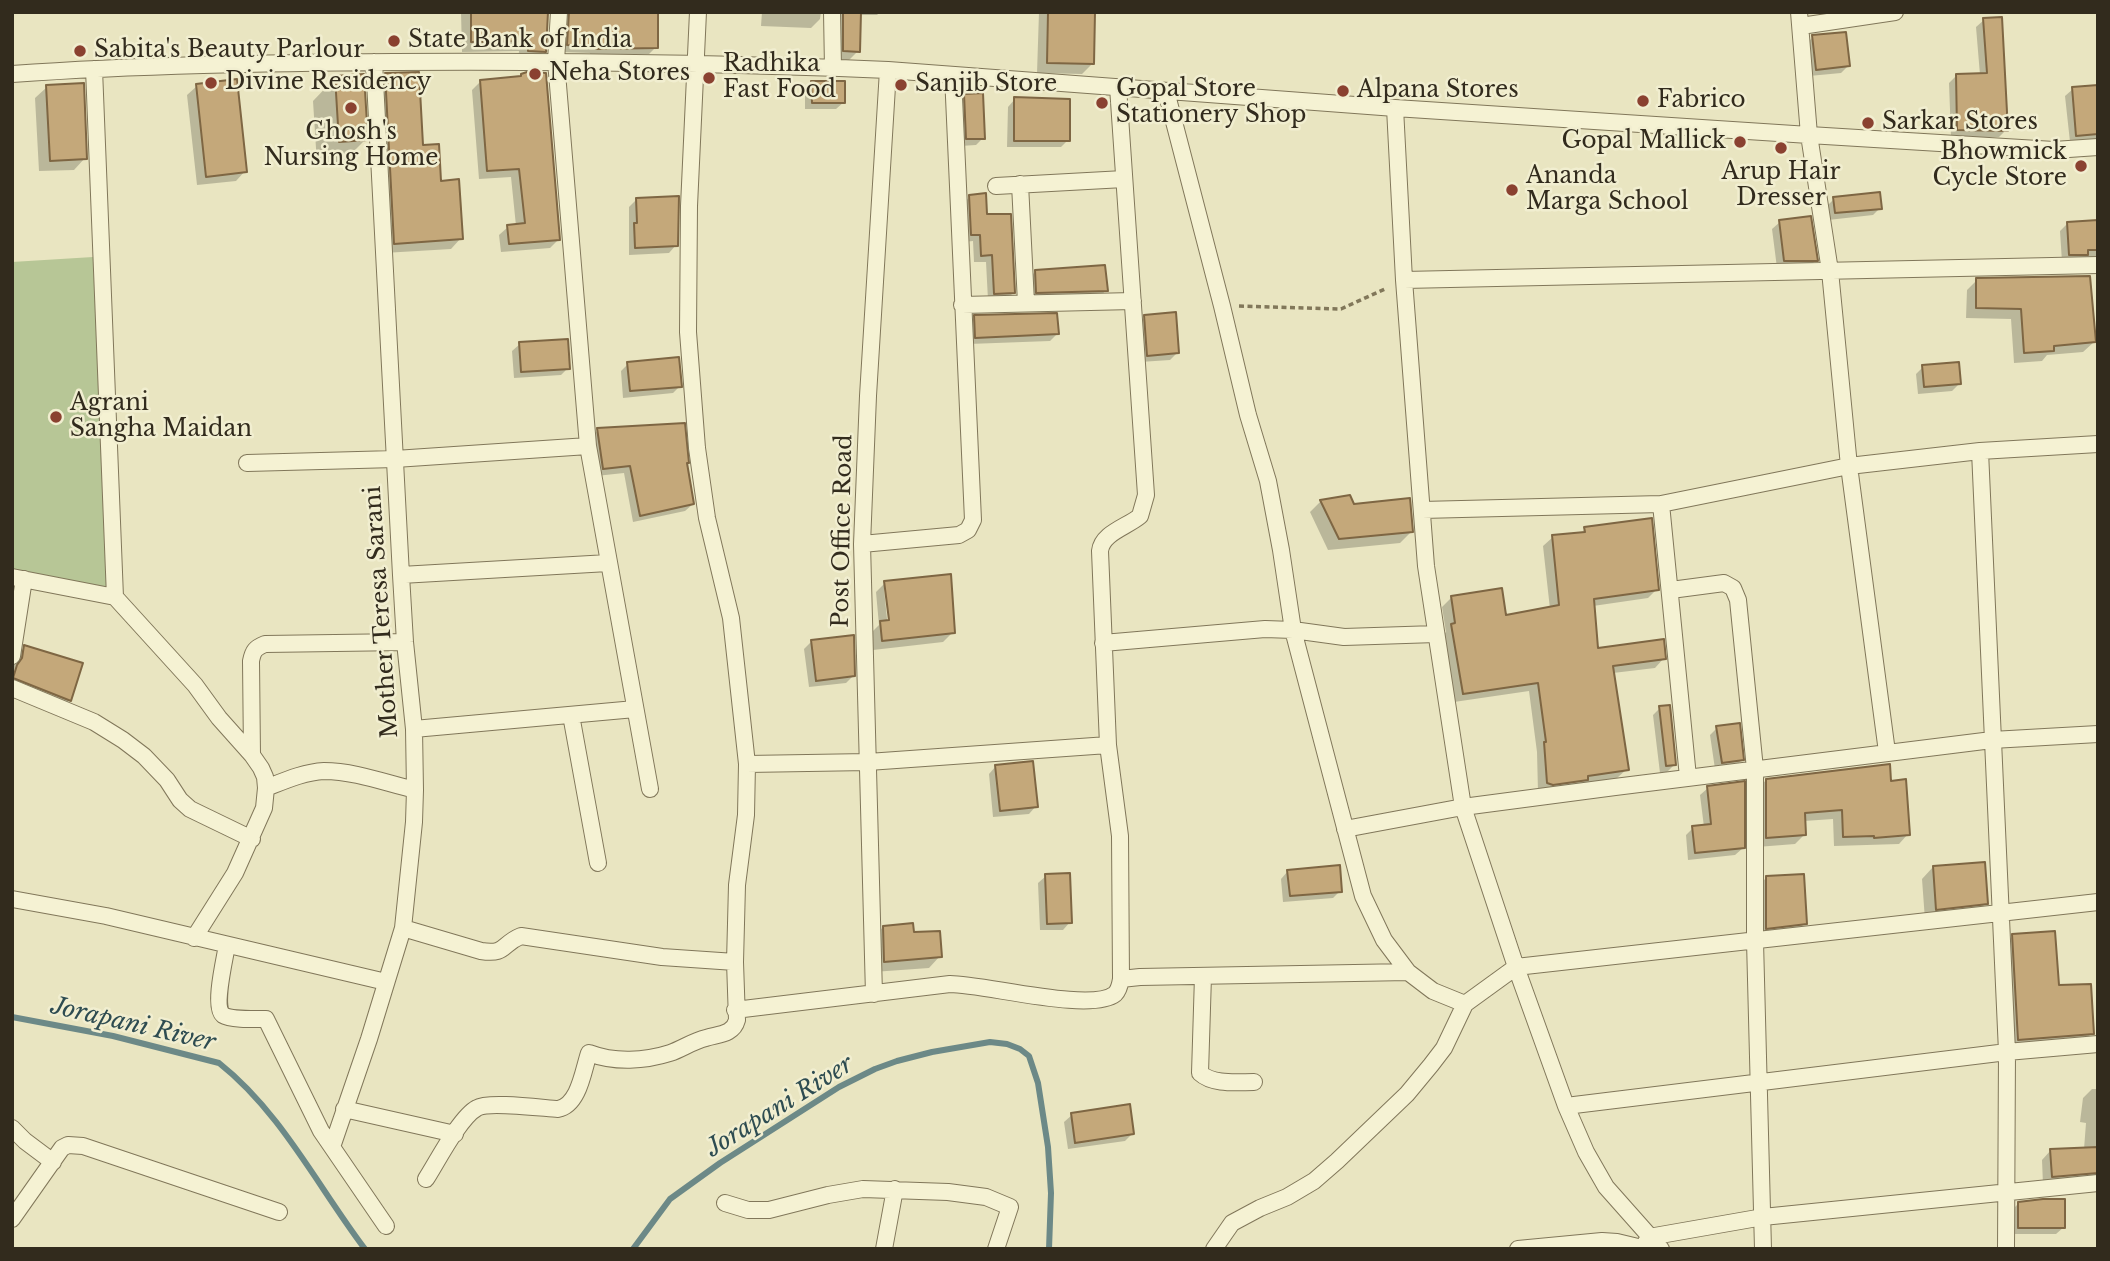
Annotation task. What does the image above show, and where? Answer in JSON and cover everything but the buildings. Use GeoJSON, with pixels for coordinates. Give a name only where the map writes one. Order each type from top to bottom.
{"type":"FeatureCollection","features":[{"type":"Feature","properties":{"kind":"street"},"geometry":{"type":"LineString","coordinates":[[559,12],[556,61],[588,446],[650,789]]}},
{"type":"Feature","properties":{"kind":"street"},"geometry":{"type":"LineString","coordinates":[[426,1179],[455,1134],[478,1107],[490,1104],[558,1109],[565,1107],[575,1095],[589,1053],[625,1060],[647,1059],[730,1031],[737,1020],[737,886],[746,815],[747,764],[732,618],[707,518],[702,483],[688,332],[689,206],[698,12]]}},
{"type":"Feature","properties":{"kind":"street"},"geometry":{"type":"LineString","coordinates":[[832,12],[833,68]]}},
{"type":"Feature","properties":{"kind":"street"},"geometry":{"type":"LineString","coordinates":[[1887,752],[1849,466],[1830,271],[1809,135],[1800,19],[1895,12]]}},
{"type":"Feature","properties":{"kind":"street"},"geometry":{"type":"LineString","coordinates":[[12,74],[94,69],[374,62],[556,61],[833,68],[1809,135],[2054,150],[2098,148]]}},
{"type":"Feature","properties":{"kind":"street","name":"Mother Teresa Sarani"},"geometry":{"type":"LineString","coordinates":[[332,1147],[369,1039],[402,928],[414,822],[414,729],[405,642],[374,62]]}},
{"type":"Feature","properties":{"kind":"street"},"geometry":{"type":"LineString","coordinates":[[94,69],[115,597]]}},
{"type":"Feature","properties":{"kind":"street","name":"Post Office Road"},"geometry":{"type":"LineString","coordinates":[[874,993],[862,544],[868,396],[888,70]]}},
{"type":"Feature","properties":{"kind":"street"},"geometry":{"type":"LineString","coordinates":[[862,544],[959,535],[968,530],[973,520],[953,75]]}},
{"type":"Feature","properties":{"kind":"street"},"geometry":{"type":"LineString","coordinates":[[735,1010],[964,984],[1066,1000],[1102,999],[1113,996],[1119,989],[1120,836],[1108,745],[1101,544],[1140,516],[1146,495],[1118,88]]}},
{"type":"Feature","properties":{"kind":"street"},"geometry":{"type":"LineString","coordinates":[[1166,92],[1248,415],[1268,481],[1293,630],[1363,896],[1384,940],[1408,972],[1433,991],[1465,1004]]}},
{"type":"Feature","properties":{"kind":"street"},"geometry":{"type":"LineString","coordinates":[[1395,108],[1404,280],[1426,566],[1463,807],[1566,1105],[1595,1171],[1644,1245]]}},
{"type":"Feature","properties":{"kind":"street"},"geometry":{"type":"LineString","coordinates":[[996,186],[1124,179]]}},
{"type":"Feature","properties":{"kind":"street"},"geometry":{"type":"LineString","coordinates":[[1020,184],[1026,303]]}},
{"type":"Feature","properties":{"kind":"street"},"geometry":{"type":"LineString","coordinates":[[1404,280],[2098,265]]}},
{"type":"Feature","properties":{"kind":"street"},"geometry":{"type":"LineString","coordinates":[[962,305],[1133,302]]}},
{"type":"Feature","properties":{"kind":"street"},"geometry":{"type":"LineString","coordinates":[[1422,510],[1661,504],[1849,466],[1980,451],[2098,444]]}},
{"type":"Feature","properties":{"kind":"street"},"geometry":{"type":"LineString","coordinates":[[247,463],[395,459],[588,446]]}},
{"type":"Feature","properties":{"kind":"street"},"geometry":{"type":"LineString","coordinates":[[1980,451],[2007,1052],[2006,1249]]}},
{"type":"Feature","properties":{"kind":"street"},"geometry":{"type":"LineString","coordinates":[[1661,504],[1688,777]]}},
{"type":"Feature","properties":{"kind":"street"},"geometry":{"type":"LineString","coordinates":[[401,575],[608,563]]}},
{"type":"Feature","properties":{"kind":"street"},"geometry":{"type":"LineString","coordinates":[[12,656],[18,578],[115,597],[195,685],[219,718],[252,755],[265,777],[264,808],[235,873],[194,938]]}},
{"type":"Feature","properties":{"kind":"street"},"geometry":{"type":"LineString","coordinates":[[1671,590],[1724,583],[1734,588],[1738,600],[1755,769],[1755,941],[1763,1249]]}},
{"type":"Feature","properties":{"kind":"street"},"geometry":{"type":"LineString","coordinates":[[1103,643],[1265,629],[1344,637],[1436,634]]}},
{"type":"Feature","properties":{"kind":"street"},"geometry":{"type":"LineString","coordinates":[[252,755],[251,661],[252,652],[257,647],[265,644],[405,642]]}},
{"type":"Feature","properties":{"kind":"street"},"geometry":{"type":"LineString","coordinates":[[12,688],[94,722],[123,740],[144,755],[190,809],[251,839]]}},
{"type":"Feature","properties":{"kind":"street"},"geometry":{"type":"LineString","coordinates":[[414,729],[635,709]]}},
{"type":"Feature","properties":{"kind":"street"},"geometry":{"type":"LineString","coordinates":[[571,715],[598,863]]}},
{"type":"Feature","properties":{"kind":"street"},"geometry":{"type":"LineString","coordinates":[[1345,829],[1463,807],[1688,777],[1993,740],[2098,734]]}},
{"type":"Feature","properties":{"kind":"street"},"geometry":{"type":"LineString","coordinates":[[747,764],[869,762],[1108,745]]}},
{"type":"Feature","properties":{"kind":"street"},"geometry":{"type":"LineString","coordinates":[[266,788],[323,771],[346,773],[415,790]]}},
{"type":"Feature","properties":{"kind":"street"},"geometry":{"type":"LineString","coordinates":[[12,899],[106,916],[386,982]]}},
{"type":"Feature","properties":{"kind":"street"},"geometry":{"type":"LineString","coordinates":[[1214,1249],[1232,1223],[1314,1181],[1407,1094],[1444,1048],[1465,1004],[1517,967],[2098,902]]}},
{"type":"Feature","properties":{"kind":"street"},"geometry":{"type":"LineString","coordinates":[[402,928],[494,953],[503,950],[512,940],[521,936],[662,957],[735,962]]}},
{"type":"Feature","properties":{"kind":"street"},"geometry":{"type":"LineString","coordinates":[[227,945],[218,1000],[219,1010],[230,1017],[266,1019],[321,1131],[386,1226]]}},
{"type":"Feature","properties":{"kind":"street"},"geometry":{"type":"LineString","coordinates":[[1121,979],[1408,972]]}},
{"type":"Feature","properties":{"kind":"street"},"geometry":{"type":"LineString","coordinates":[[1203,976],[1200,1073],[1213,1081],[1254,1082]]}},
{"type":"Feature","properties":{"kind":"street"},"geometry":{"type":"LineString","coordinates":[[1566,1105],[2007,1052],[2098,1044]]}},
{"type":"Feature","properties":{"kind":"street"},"geometry":{"type":"LineString","coordinates":[[344,1109],[455,1134]]}},
{"type":"Feature","properties":{"kind":"street"},"geometry":{"type":"LineString","coordinates":[[12,1128],[53,1162]]}},
{"type":"Feature","properties":{"kind":"street"},"geometry":{"type":"LineString","coordinates":[[12,1219],[62,1148],[68,1145],[83,1146],[279,1212]]}},
{"type":"Feature","properties":{"kind":"street"},"geometry":{"type":"LineString","coordinates":[[1644,1245],[1763,1217],[2098,1183]]}},
{"type":"Feature","properties":{"kind":"street"},"geometry":{"type":"LineString","coordinates":[[725,1203],[748,1210],[769,1210],[851,1191],[895,1189],[986,1197],[1010,1207],[996,1249]]}},
{"type":"Feature","properties":{"kind":"street"},"geometry":{"type":"LineString","coordinates":[[884,1249],[895,1189]]}},
{"type":"Feature","properties":{"kind":"street"},"geometry":{"type":"LineString","coordinates":[[1518,1249],[1602,1241],[1661,1249]]}},
{"type":"Feature","properties":{"kind":"path"},"geometry":{"type":"LineString","coordinates":[[1222,306],[1341,310],[1404,280]]}},
{"type":"Feature","properties":{"kind":"green space","name":"Agrani Sangha Maidan"},"geometry":{"type":"Polygon","coordinates":[[[93,257],[108,587],[12,572],[12,262],[93,257]]]}},
{"type":"Feature","properties":{"kind":"waterway","name":"Jorapani River"},"geometry":{"type":"LineString","coordinates":[[12,1017],[113,1036],[219,1063],[241,1083],[280,1127],[365,1249]]}},
{"type":"Feature","properties":{"kind":"waterway","name":"Jorapani River"},"geometry":{"type":"LineString","coordinates":[[633,1249],[670,1199],[720,1163],[839,1087],[897,1061],[990,1042],[1007,1044],[1029,1056],[1038,1083],[1048,1147],[1051,1193],[1049,1249]]}},
{"type":"Feature","properties":{"kind":"place","name":"State Bank of India"},"geometry":{"type":"Point","coordinates":[394,41]}},
{"type":"Feature","properties":{"kind":"place","name":"Sabita's Beauty Parlour"},"geometry":{"type":"Point","coordinates":[80,51]}},
{"type":"Feature","properties":{"kind":"place","name":"Neha Stores"},"geometry":{"type":"Point","coordinates":[535,74]}},
{"type":"Feature","properties":{"kind":"place","name":"Radhika Fast Food"},"geometry":{"type":"Point","coordinates":[709,78]}},
{"type":"Feature","properties":{"kind":"place","name":"Divine Residency"},"geometry":{"type":"Point","coordinates":[211,83]}},
{"type":"Feature","properties":{"kind":"place","name":"Sanjib Store"},"geometry":{"type":"Point","coordinates":[901,85]}},
{"type":"Feature","properties":{"kind":"place","name":"Alpana Stores"},"geometry":{"type":"Point","coordinates":[1343,91]}},
{"type":"Feature","properties":{"kind":"place","name":"Fabrico"},"geometry":{"type":"Point","coordinates":[1643,101]}},
{"type":"Feature","properties":{"kind":"place","name":"Gopal Store Stationery Shop"},"geometry":{"type":"Point","coordinates":[1102,103]}},
{"type":"Feature","properties":{"kind":"place","name":"Ghosh's Nursing Home"},"geometry":{"type":"Point","coordinates":[351,108]}},
{"type":"Feature","properties":{"kind":"place","name":"Sarkar Stores"},"geometry":{"type":"Point","coordinates":[1868,123]}},
{"type":"Feature","properties":{"kind":"place","name":"Gopal Mallick"},"geometry":{"type":"Point","coordinates":[1740,142]}},
{"type":"Feature","properties":{"kind":"place","name":"Arup Hair Dresser"},"geometry":{"type":"Point","coordinates":[1781,148]}},
{"type":"Feature","properties":{"kind":"place","name":"Bhowmick Cycle Store"},"geometry":{"type":"Point","coordinates":[2081,166]}},
{"type":"Feature","properties":{"kind":"place","name":"Ananda Marga School"},"geometry":{"type":"Point","coordinates":[1512,190]}},
{"type":"Feature","properties":{"kind":"place","name":"Agrani Sangha Maidan"},"geometry":{"type":"Point","coordinates":[56,417]}}]}
